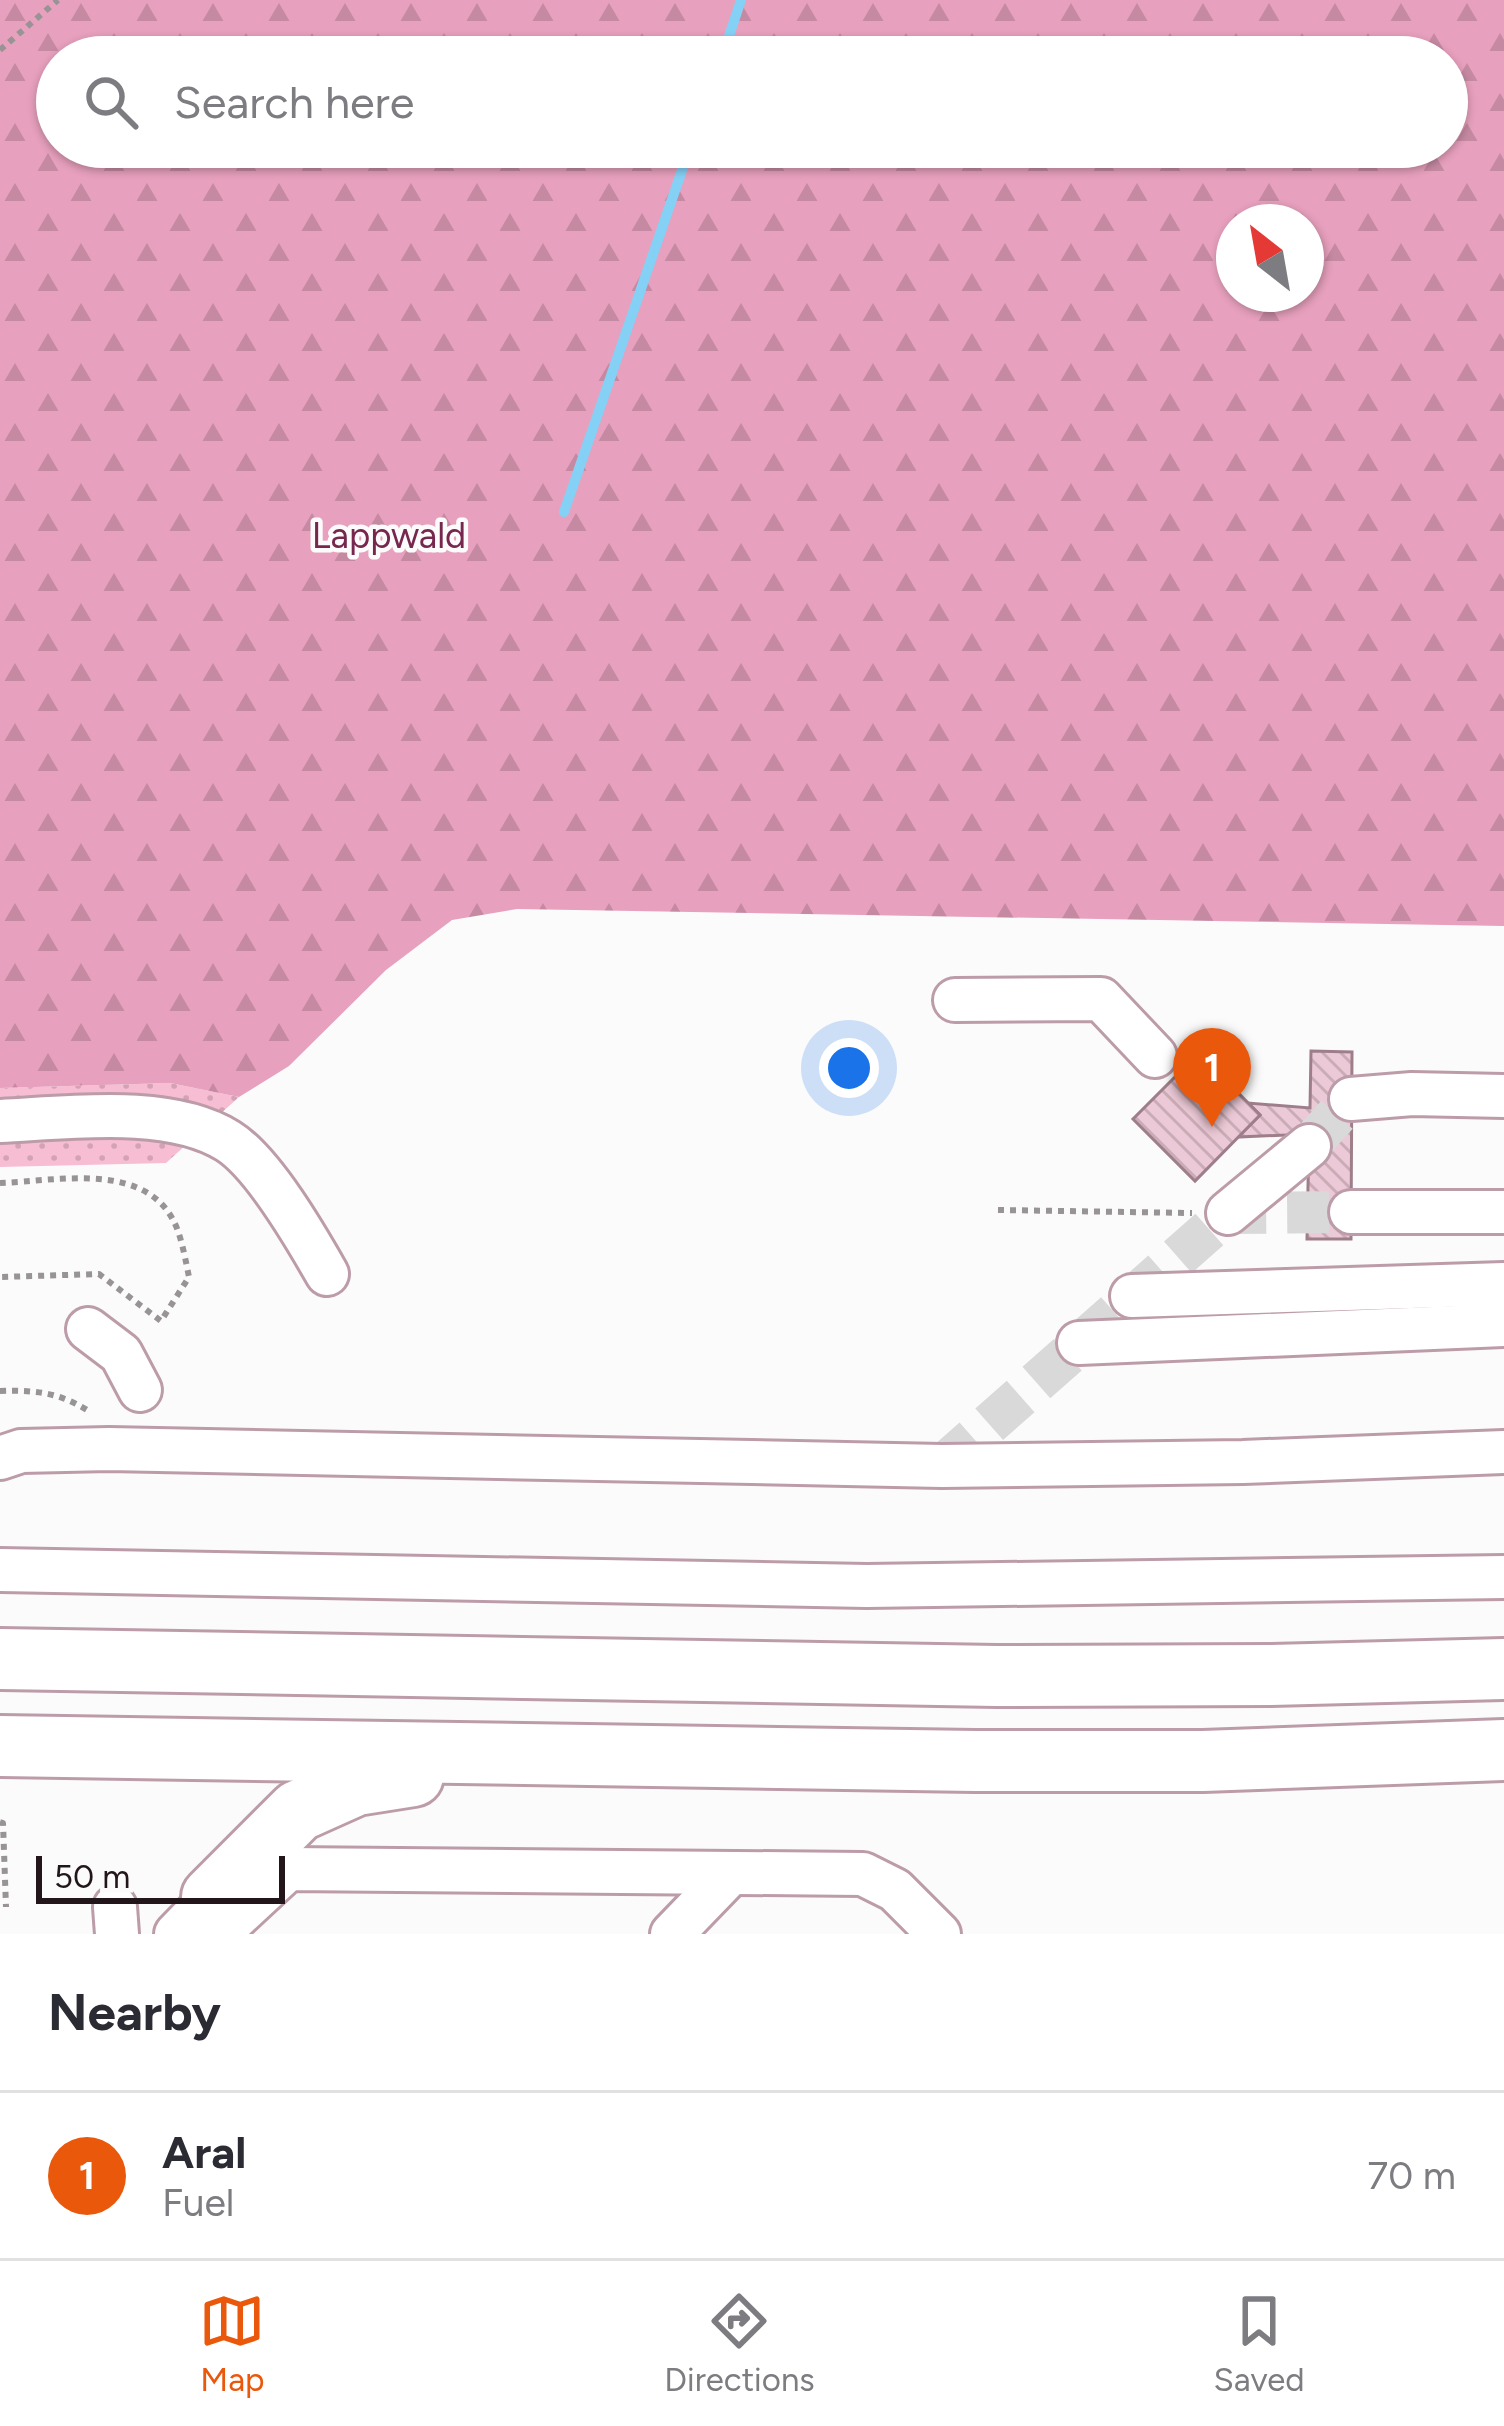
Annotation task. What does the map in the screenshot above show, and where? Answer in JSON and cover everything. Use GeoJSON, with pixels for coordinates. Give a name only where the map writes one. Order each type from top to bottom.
{"type":"FeatureCollection","features":[{"type":"Feature","properties":{"kind":"highway"},"geometry":{"type":"LineString","coordinates":[[0,1659],[997,1676],[1504,1669]]}},
{"type":"Feature","properties":{"kind":"highway"},"geometry":{"type":"LineString","coordinates":[[0,1747],[1157,1761],[1504,1750]]}},
{"type":"Feature","properties":{"kind":"highway"},"geometry":{"type":"LineString","coordinates":[[202,1922],[298,1811],[356,1785],[555,1754]]}},
{"type":"Feature","properties":{"kind":"lane"},"geometry":{"type":"LineString","coordinates":[[955,1000],[1101,999],[1155,1056]]}},
{"type":"Feature","properties":{"kind":"lane"},"geometry":{"type":"LineString","coordinates":[[1352,1099],[1412,1094],[1504,1096]]}},
{"type":"Feature","properties":{"kind":"lane"},"geometry":{"type":"LineString","coordinates":[[0,1120],[119,1117],[205,1130],[230,1142],[247,1158],[305,1235],[327,1274]]}},
{"type":"Feature","properties":{"kind":"lane"},"geometry":{"type":"LineString","coordinates":[[1228,1213],[1309,1146]]}},
{"type":"Feature","properties":{"kind":"lane"},"geometry":{"type":"LineString","coordinates":[[1351,1212],[1504,1212]]}},
{"type":"Feature","properties":{"kind":"lane"},"geometry":{"type":"LineString","coordinates":[[1132,1296],[1504,1284]]}},
{"type":"Feature","properties":{"kind":"lane"},"geometry":{"type":"LineString","coordinates":[[1079,1343],[1504,1325]]}},
{"type":"Feature","properties":{"kind":"lane"},"geometry":{"type":"LineString","coordinates":[[88,1329],[121,1354],[134,1378]]}},
{"type":"Feature","properties":{"kind":"lane"},"geometry":{"type":"LineString","coordinates":[[0,1458],[21,1451],[109,1448],[942,1466],[1504,1452]]}},
{"type":"Feature","properties":{"kind":"lane"},"geometry":{"type":"LineString","coordinates":[[0,1570],[867,1586],[1504,1576]]}},
{"type":"Feature","properties":{"kind":"lane"},"geometry":{"type":"LineString","coordinates":[[202,1922],[287,1869],[863,1874],[895,1890],[939,1934]]}},
{"type":"Feature","properties":{"kind":"lane"},"geometry":{"type":"LineString","coordinates":[[672,1934],[730,1874]]}},
{"type":"Feature","properties":{"kind":"path"},"geometry":{"type":"LineString","coordinates":[[0,50],[58,0]]}},
{"type":"Feature","properties":{"kind":"path"},"geometry":{"type":"LineString","coordinates":[[0,1183],[110,1179],[140,1187],[177,1227],[189,1277],[161,1321],[99,1274],[0,1277]]}},
{"type":"Feature","properties":{"kind":"path"},"geometry":{"type":"LineString","coordinates":[[998,1210],[1228,1213]]}},
{"type":"Feature","properties":{"kind":"path"},"geometry":{"type":"LineString","coordinates":[[0,1390],[38,1390],[67,1397],[96,1416],[134,1378]]}},
{"type":"Feature","properties":{"kind":"path"},"geometry":{"type":"LineString","coordinates":[[0,1822],[6,1907]]}},
{"type":"Feature","properties":{"kind":"shaded area"},"geometry":{"type":"Polygon","coordinates":[[[170,1083],[239,1097],[166,1163],[0,1167],[0,1088],[170,1083]]]}},
{"type":"Feature","properties":{"kind":"green space","name":"Lappwald"},"geometry":{"type":"Polygon","coordinates":[[[0,0],[1504,0],[1504,926],[517,909],[452,920],[386,970],[289,1066],[239,1097],[170,1083],[0,1088],[0,0]]]}},
{"type":"Feature","properties":{"kind":"building"},"geometry":{"type":"Polygon","coordinates":[[[1311,1051],[1352,1052],[1351,1239],[1307,1239],[1309,1134],[1238,1137],[1260,1115],[1248,1103],[1310,1108],[1311,1051]]]}},
{"type":"Feature","properties":{"kind":"building"},"geometry":{"type":"Polygon","coordinates":[[[1199,1053],[1260,1115],[1195,1181],[1133,1119],[1199,1053]]]}},
{"type":"Feature","properties":{"kind":"waterway"},"geometry":{"type":"LineString","coordinates":[[729,36],[741,0]]}},
{"type":"Feature","properties":{"kind":"waterway"},"geometry":{"type":"LineString","coordinates":[[564,512],[683,168]]}},
{"type":"Feature","properties":{"kind":"tunnel"},"geometry":{"type":"LineString","coordinates":[[1309,1146],[1351,1099]]}},
{"type":"Feature","properties":{"kind":"tunnel"},"geometry":{"type":"LineString","coordinates":[[942,1466],[1228,1213],[1351,1212]]}},
{"type":"Feature","properties":{"kind":"place","name":"Aral"},"geometry":{"type":"Point","coordinates":[1212,1127]}}]}
